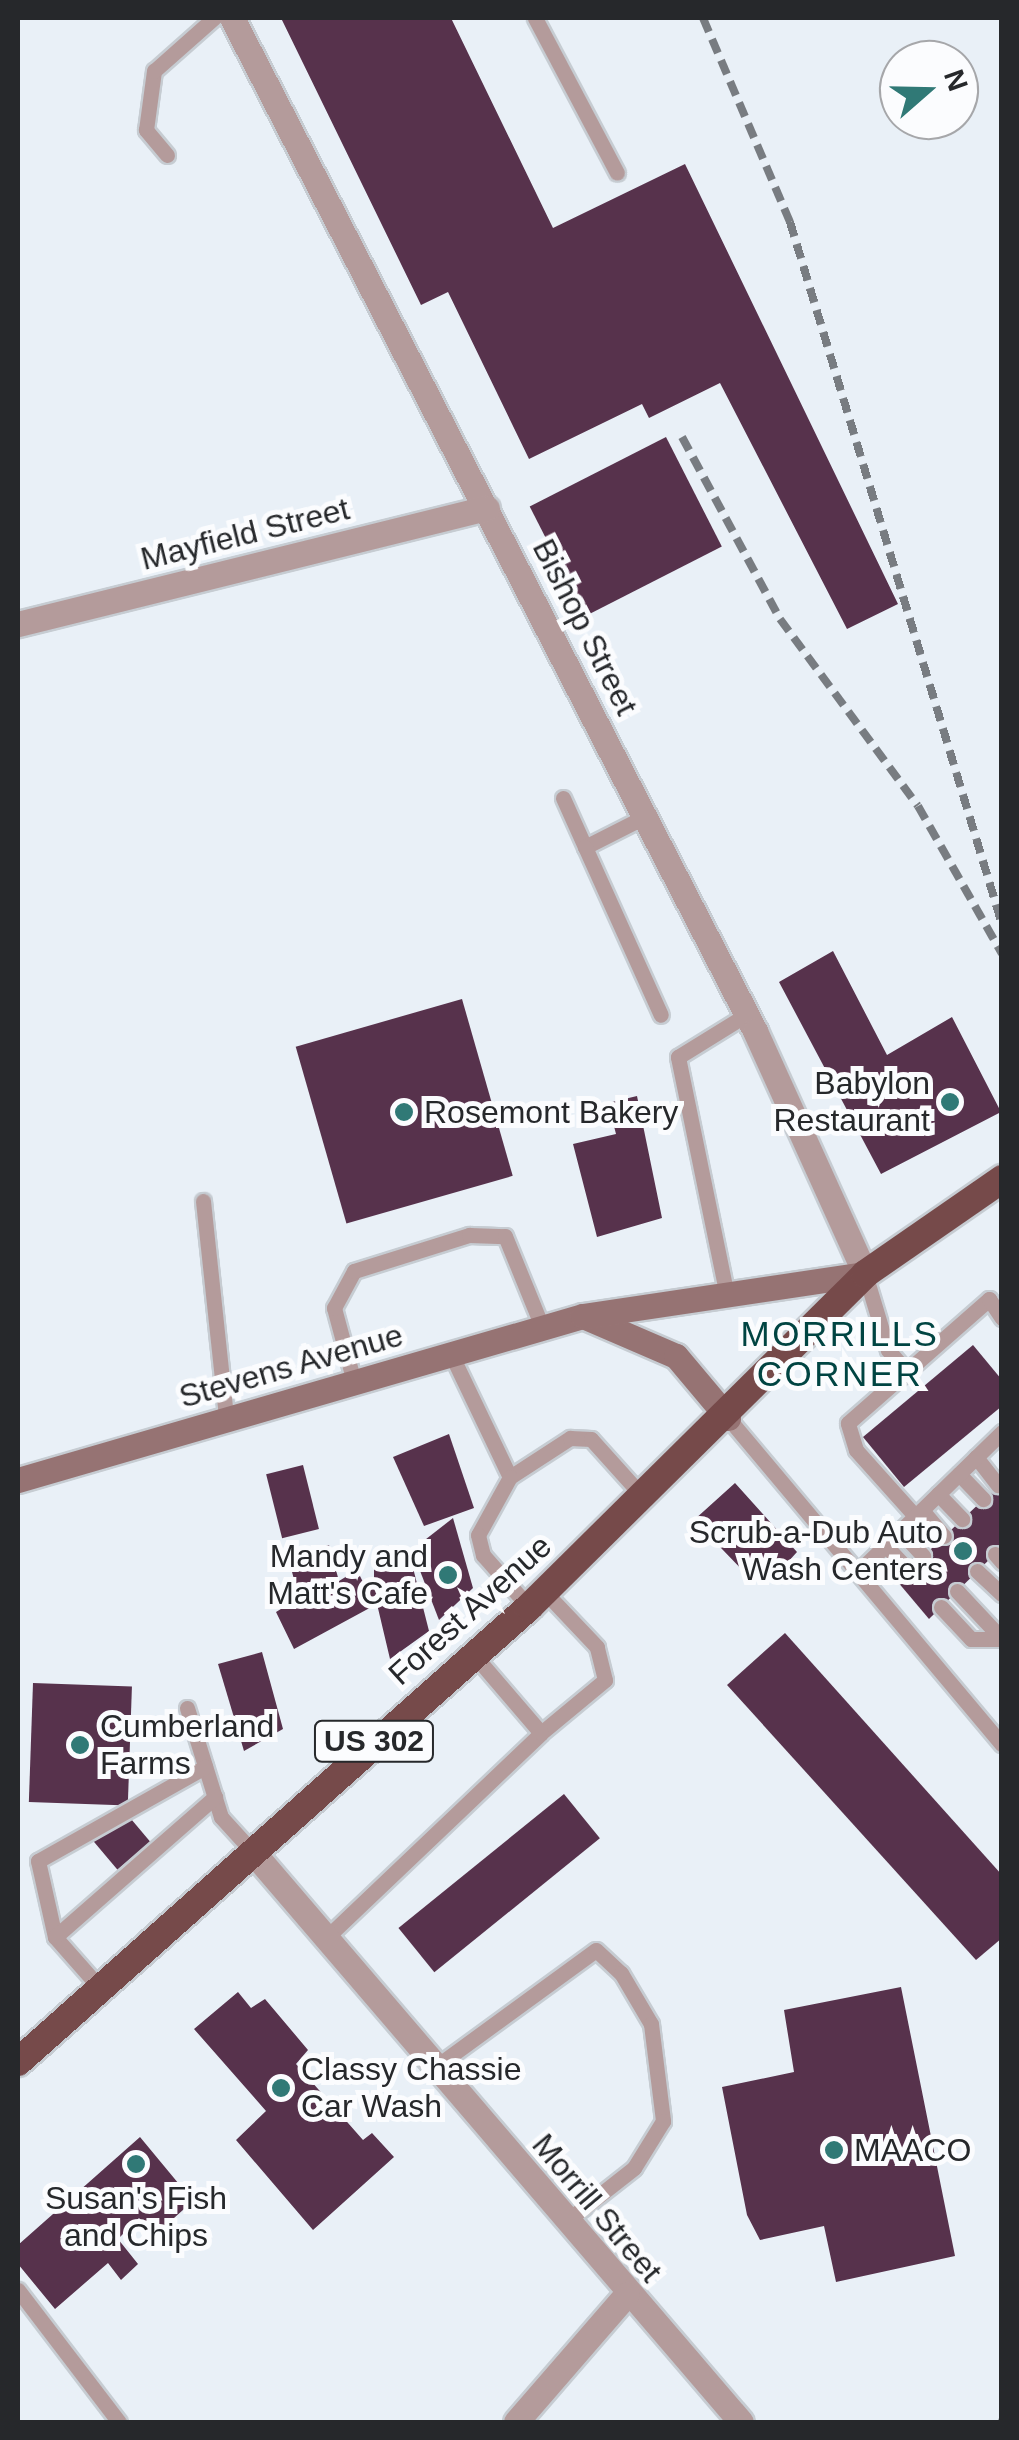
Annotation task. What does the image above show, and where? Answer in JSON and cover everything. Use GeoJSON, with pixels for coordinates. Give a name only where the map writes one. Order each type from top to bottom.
{"type":"FeatureCollection","features":[{"type":"Feature","properties":{"kind":"highway","name":"US 302"},"geometry":{"type":"LineString","coordinates":[[866,1274],[1001,1181]]}},
{"type":"Feature","properties":{"kind":"highway","name":"Forest Avenue"},"geometry":{"type":"LineString","coordinates":[[18,2062],[251,1850],[537,1600],[728,1418],[866,1274]]}},
{"type":"Feature","properties":{"kind":"main road","name":"Stevens Avenue"},"geometry":{"type":"LineString","coordinates":[[18,1480],[584,1316],[726,1291],[866,1274]]}},
{"type":"Feature","properties":{"kind":"main road"},"geometry":{"type":"LineString","coordinates":[[584,1316],[676,1356],[728,1418]]}},
{"type":"Feature","properties":{"kind":"street","name":"Bishop Street"},"geometry":{"type":"LineString","coordinates":[[232,18],[646,816],[746,1015],[866,1274]]}},
{"type":"Feature","properties":{"kind":"street","name":"Mayfield Street"},"geometry":{"type":"LineString","coordinates":[[18,624],[487,508]]}},
{"type":"Feature","properties":{"kind":"street","name":"Morrill Street"},"geometry":{"type":"LineString","coordinates":[[251,1850],[741,2422]]}},
{"type":"Feature","properties":{"kind":"street"},"geometry":{"type":"LineString","coordinates":[[516,2422],[628,2294]]}},
{"type":"Feature","properties":{"kind":"lane"},"geometry":{"type":"LineString","coordinates":[[167,155],[146,130],[154,70],[214,18]]}},
{"type":"Feature","properties":{"kind":"lane"},"geometry":{"type":"LineString","coordinates":[[536,18],[617,173]]}},
{"type":"Feature","properties":{"kind":"lane"},"geometry":{"type":"LineString","coordinates":[[562,798],[661,1015]]}},
{"type":"Feature","properties":{"kind":"lane"},"geometry":{"type":"LineString","coordinates":[[585,847],[646,816]]}},
{"type":"Feature","properties":{"kind":"lane"},"geometry":{"type":"LineString","coordinates":[[726,1291],[678,1057],[746,1015]]}},
{"type":"Feature","properties":{"kind":"lane"},"geometry":{"type":"LineString","coordinates":[[203,1201],[226,1418]]}},
{"type":"Feature","properties":{"kind":"lane"},"geometry":{"type":"LineString","coordinates":[[354,1382],[334,1308],[354,1270],[469,1235],[505,1236],[543,1329]]}},
{"type":"Feature","properties":{"kind":"lane"},"geometry":{"type":"LineString","coordinates":[[866,1274],[888,1350],[906,1371]]}},
{"type":"Feature","properties":{"kind":"lane"},"geometry":{"type":"LineString","coordinates":[[944,1536],[856,1450],[848,1423],[996,1294],[1002,1318]]}},
{"type":"Feature","properties":{"kind":"lane"},"geometry":{"type":"LineString","coordinates":[[451,1354],[510,1478]]}},
{"type":"Feature","properties":{"kind":"lane"},"geometry":{"type":"LineString","coordinates":[[728,1418],[996,1727],[1002,1744]]}},
{"type":"Feature","properties":{"kind":"lane"},"geometry":{"type":"LineString","coordinates":[[858,1572],[1002,1432]]}},
{"type":"Feature","properties":{"kind":"lane"},"geometry":{"type":"LineString","coordinates":[[325,1939],[541,1733],[605,1680],[597,1648],[482,1556],[478,1535],[510,1478],[570,1438],[591,1439],[645,1499]]}},
{"type":"Feature","properties":{"kind":"lane"},"geometry":{"type":"LineString","coordinates":[[976,1458],[998,1485]]}},
{"type":"Feature","properties":{"kind":"lane"},"geometry":{"type":"LineString","coordinates":[[959,1474],[983,1499]]}},
{"type":"Feature","properties":{"kind":"lane"},"geometry":{"type":"LineString","coordinates":[[938,1494],[962,1520]]}},
{"type":"Feature","properties":{"kind":"lane"},"geometry":{"type":"LineString","coordinates":[[900,1532],[923,1556]]}},
{"type":"Feature","properties":{"kind":"lane"},"geometry":{"type":"LineString","coordinates":[[886,1546],[908,1570]]}},
{"type":"Feature","properties":{"kind":"lane"},"geometry":{"type":"LineString","coordinates":[[977,1571],[1002,1594]]}},
{"type":"Feature","properties":{"kind":"lane"},"geometry":{"type":"LineString","coordinates":[[956,1592],[1002,1639]]}},
{"type":"Feature","properties":{"kind":"lane"},"geometry":{"type":"LineString","coordinates":[[941,1607],[970,1639],[1002,1639]]}},
{"type":"Feature","properties":{"kind":"lane"},"geometry":{"type":"LineString","coordinates":[[474,1656],[541,1733]]}},
{"type":"Feature","properties":{"kind":"lane"},"geometry":{"type":"LineString","coordinates":[[187,1708],[215,1798],[251,1850]]}},
{"type":"Feature","properties":{"kind":"lane"},"geometry":{"type":"LineString","coordinates":[[100,1988],[55,1937],[38,1861],[205,1767]]}},
{"type":"Feature","properties":{"kind":"lane"},"geometry":{"type":"LineString","coordinates":[[55,1937],[215,1798]]}},
{"type":"Feature","properties":{"kind":"lane"},"geometry":{"type":"LineString","coordinates":[[434,2068],[596,1950],[621,1973],[651,2024],[663,2121],[645,2157],[568,2220]]}},
{"type":"Feature","properties":{"kind":"lane"},"geometry":{"type":"LineString","coordinates":[[18,2290],[119,2422]]}},
{"type":"Feature","properties":{"kind":"building"},"geometry":{"type":"Polygon","coordinates":[[[281,18],[451,18],[553,228],[685,164],[898,604],[847,629],[720,383],[649,418],[642,404],[529,459],[448,292],[421,305],[281,18]]]}},
{"type":"Feature","properties":{"kind":"building"},"geometry":{"type":"Polygon","coordinates":[[[666,437],[722,547],[586,616],[530,506],[666,437]]]}},
{"type":"Feature","properties":{"kind":"building"},"geometry":{"type":"Polygon","coordinates":[[[833,951],[887,1055],[952,1017],[1001,1112],[881,1174],[779,982],[833,951]]]}},
{"type":"Feature","properties":{"kind":"building","name":"Rosemont Bakery"},"geometry":{"type":"Polygon","coordinates":[[[462,999],[513,1176],[346,1224],[296,1047],[462,999]]]}},
{"type":"Feature","properties":{"kind":"building"},"geometry":{"type":"Polygon","coordinates":[[[637,1096],[662,1218],[597,1237],[573,1144],[616,1134],[608,1103],[637,1096]]]}},
{"type":"Feature","properties":{"kind":"building"},"geometry":{"type":"Polygon","coordinates":[[[973,1345],[1002,1380],[1002,1406],[904,1487],[863,1437],[973,1345]]]}},
{"type":"Feature","properties":{"kind":"building"},"geometry":{"type":"Polygon","coordinates":[[[449,1434],[474,1508],[424,1526],[393,1457],[449,1434]]]}},
{"type":"Feature","properties":{"kind":"building"},"geometry":{"type":"Polygon","coordinates":[[[303,1465],[319,1529],[282,1538],[266,1474],[303,1465]]]}},
{"type":"Feature","properties":{"kind":"building","name":"Scrub-a-Dub Auto Wash Centers"},"geometry":{"type":"Polygon","coordinates":[[[1002,1482],[1002,1547],[929,1619],[897,1581],[1002,1482]]]}},
{"type":"Feature","properties":{"kind":"building"},"geometry":{"type":"Polygon","coordinates":[[[735,1483],[797,1552],[777,1574],[765,1562],[749,1577],[694,1520],[735,1483]]]}},
{"type":"Feature","properties":{"kind":"building","name":"Mandy and Matt's Cafe"},"geometry":{"type":"Polygon","coordinates":[[[453,1518],[473,1588],[439,1620],[412,1550],[453,1518]]]}},
{"type":"Feature","properties":{"kind":"building"},"geometry":{"type":"Polygon","coordinates":[[[329,1545],[339,1581],[357,1570],[364,1584],[374,1580],[374,1551],[410,1556],[429,1631],[390,1659],[377,1604],[294,1649],[276,1612],[299,1598],[288,1557],[329,1545]]]}},
{"type":"Feature","properties":{"kind":"building"},"geometry":{"type":"Polygon","coordinates":[[[785,1633],[1002,1875],[1002,1938],[976,1960],[727,1685],[785,1633]]]}},
{"type":"Feature","properties":{"kind":"building"},"geometry":{"type":"Polygon","coordinates":[[[262,1652],[283,1729],[244,1751],[218,1664],[262,1652]]]}},
{"type":"Feature","properties":{"kind":"building","name":"Cumberland Farms"},"geometry":{"type":"Polygon","coordinates":[[[33,1683],[132,1686],[128,1805],[29,1802],[33,1683]]]}},
{"type":"Feature","properties":{"kind":"building"},"geometry":{"type":"Polygon","coordinates":[[[564,1794],[600,1838],[434,1972],[398,1928],[564,1794]]]}},
{"type":"Feature","properties":{"kind":"building","name":"Cumberland Farms"},"geometry":{"type":"Polygon","coordinates":[[[126,1813],[150,1842],[117,1870],[93,1841],[126,1813]]]}},
{"type":"Feature","properties":{"kind":"building","name":"MAACO"},"geometry":{"type":"Polygon","coordinates":[[[901,1987],[955,2256],[836,2282],[824,2226],[760,2240],[747,2215],[722,2087],[794,2072],[784,2010],[901,1987]]]}},
{"type":"Feature","properties":{"kind":"building","name":"Classy Chassie Car Wash"},"geometry":{"type":"Polygon","coordinates":[[[238,1992],[251,2008],[265,1999],[308,2050],[296,2064],[363,2140],[372,2133],[394,2157],[313,2230],[236,2140],[266,2111],[194,2029],[238,1992]]]}},
{"type":"Feature","properties":{"kind":"building"},"geometry":{"type":"Polygon","coordinates":[[[140,2137],[193,2201],[155,2235],[139,2218],[118,2239],[138,2264],[121,2280],[108,2263],[55,2309],[18,2264],[18,2245],[140,2137]]]}},
{"type":"Feature","properties":{"kind":"railway"},"geometry":{"type":"LineString","coordinates":[[703,18],[790,222],[1002,924]]}},
{"type":"Feature","properties":{"kind":"railway"},"geometry":{"type":"LineString","coordinates":[[682,437],[780,619],[918,806],[1002,954]]}},
{"type":"Feature","properties":{"kind":"place","name":"Babylon Restaurant"},"geometry":{"type":"Point","coordinates":[950,1102]}},
{"type":"Feature","properties":{"kind":"place","name":"Rosemont Bakery"},"geometry":{"type":"Point","coordinates":[404,1112]}},
{"type":"Feature","properties":{"kind":"place","name":"Scrub-a-Dub Auto Wash Centers"},"geometry":{"type":"Point","coordinates":[963,1551]}},
{"type":"Feature","properties":{"kind":"place","name":"Mandy and Matt's Cafe"},"geometry":{"type":"Point","coordinates":[448,1575]}},
{"type":"Feature","properties":{"kind":"place","name":"Cumberland Farms"},"geometry":{"type":"Point","coordinates":[80,1745]}},
{"type":"Feature","properties":{"kind":"place","name":"Classy Chassie Car Wash"},"geometry":{"type":"Point","coordinates":[281,2088]}},
{"type":"Feature","properties":{"kind":"place","name":"MAACO"},"geometry":{"type":"Point","coordinates":[834,2150]}},
{"type":"Feature","properties":{"kind":"place","name":"Susan's Fish and Chips"},"geometry":{"type":"Point","coordinates":[136,2164]}},
{"type":"Feature","properties":{"kind":"district","name":"MORRILLS CORNER"},"geometry":{"type":"Point","coordinates":[840,1354]}}]}
